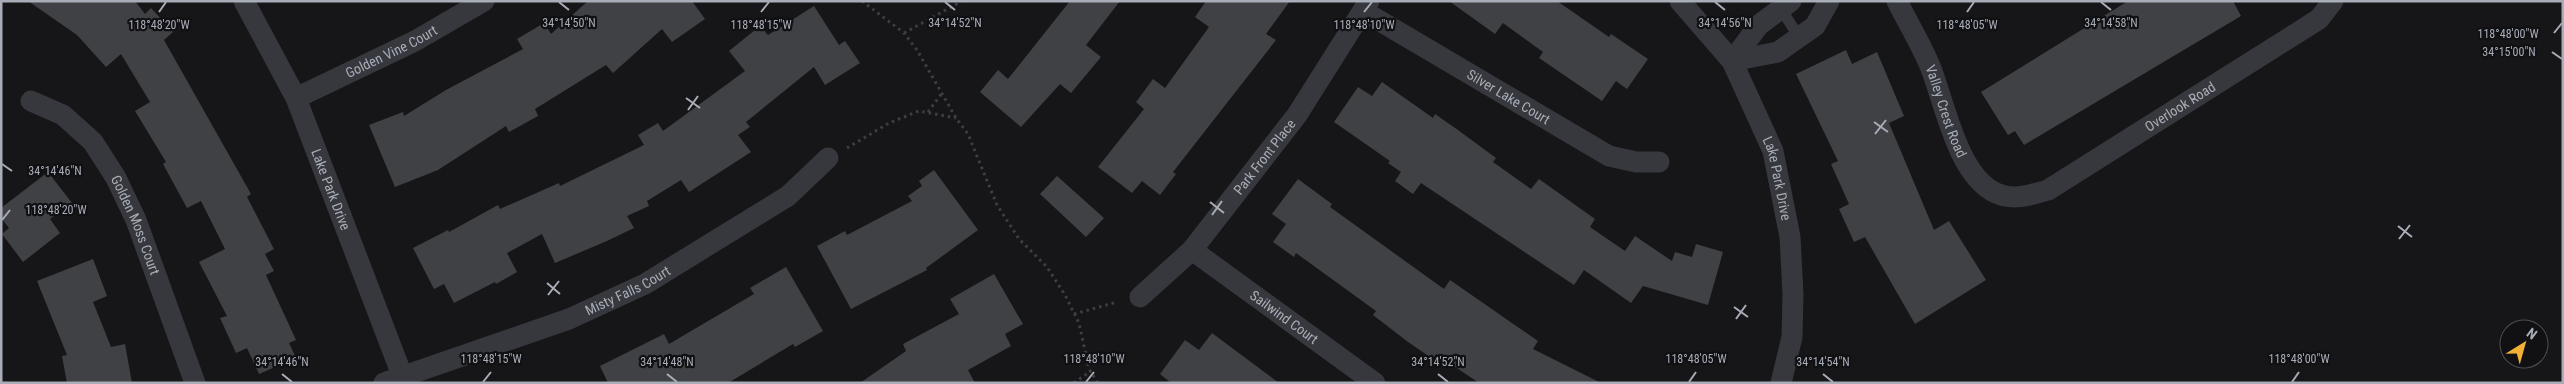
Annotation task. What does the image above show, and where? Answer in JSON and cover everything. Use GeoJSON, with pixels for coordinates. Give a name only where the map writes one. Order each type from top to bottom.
{"type":"FeatureCollection","features":[{"type":"Feature","properties":{"kind":"street","name":"Lake Park Drive"},"geometry":{"type":"LineString","coordinates":[[244,1],[296,98],[397,380]]}},
{"type":"Feature","properties":{"kind":"street","name":"Golden Vine Court"},"geometry":{"type":"LineString","coordinates":[[296,98],[415,41],[484,1]]}},
{"type":"Feature","properties":{"kind":"street","name":"Lake Park Drive"},"geometry":{"type":"LineString","coordinates":[[1680,1],[1732,61],[1773,151],[1790,237],[1793,294],[1792,337],[1781,383]]}},
{"type":"Feature","properties":{"kind":"street"},"geometry":{"type":"LineString","coordinates":[[1732,61],[1778,52],[1815,26],[1829,1]]}},
{"type":"Feature","properties":{"kind":"street","name":"Valley Crest Road"},"geometry":{"type":"LineString","coordinates":[[1897,1],[1930,65],[1964,161],[1977,180],[1996,193],[2019,198]]}},
{"type":"Feature","properties":{"kind":"street","name":"Overlook Road"},"geometry":{"type":"LineString","coordinates":[[2019,198],[2048,190],[2319,19],[2332,1]]}},
{"type":"Feature","properties":{"kind":"street"},"geometry":{"type":"LineString","coordinates":[[1732,61],[1759,25],[1786,5]]}},
{"type":"Feature","properties":{"kind":"street","name":"Silver Lake Court"},"geometry":{"type":"LineString","coordinates":[[1366,6],[1609,156],[1636,162],[1659,162]]}},
{"type":"Feature","properties":{"kind":"street","name":"Park Front Place"},"geometry":{"type":"LineString","coordinates":[[1140,297],[1192,250],[1296,115],[1366,6]]}},
{"type":"Feature","properties":{"kind":"street","name":"Golden Moss Court"},"geometry":{"type":"LineString","coordinates":[[31,101],[63,115],[93,142],[116,178],[136,220],[195,383]]}},
{"type":"Feature","properties":{"kind":"street","name":"Misty Falls Court"},"geometry":{"type":"LineString","coordinates":[[397,380],[569,319],[645,284],[788,196],[828,158]]}},
{"type":"Feature","properties":{"kind":"street","name":"Sailwind Court"},"geometry":{"type":"LineString","coordinates":[[1192,250],[1375,383]]}},
{"type":"Feature","properties":{"kind":"lane"},"geometry":{"type":"LineString","coordinates":[[1786,5],[1800,37]]}},
{"type":"Feature","properties":{"kind":"path"},"geometry":{"type":"LineString","coordinates":[[862,1],[904,33],[917,50],[956,118],[968,134],[997,205],[1019,239],[1047,267],[1074,314],[1091,371],[1098,383]]}},
{"type":"Feature","properties":{"kind":"path"},"geometry":{"type":"LineString","coordinates":[[904,33],[962,1]]}},
{"type":"Feature","properties":{"kind":"path"},"geometry":{"type":"LineString","coordinates":[[928,112],[942,93]]}},
{"type":"Feature","properties":{"kind":"path"},"geometry":{"type":"LineString","coordinates":[[828,158],[889,123],[919,111],[956,118]]}},
{"type":"Feature","properties":{"kind":"path"},"geometry":{"type":"LineString","coordinates":[[1074,314],[1094,307],[1140,297]]}},
{"type":"Feature","properties":{"kind":"path"},"geometry":{"type":"LineString","coordinates":[[1074,383],[1091,371]]}},
{"type":"Feature","properties":{"kind":"building"},"geometry":{"type":"Polygon","coordinates":[[[28,1],[135,1],[145,14],[151,8],[173,32],[164,40],[251,194],[247,197],[274,249],[265,254],[274,271],[266,275],[296,340],[289,343],[296,358],[259,374],[247,348],[236,353],[220,318],[227,316],[199,262],[225,249],[201,201],[187,208],[163,164],[166,162],[135,111],[150,102],[121,54],[106,67],[77,35],[28,1]]]}},
{"type":"Feature","properties":{"kind":"building"},"geometry":{"type":"Polygon","coordinates":[[[588,1],[692,1],[705,19],[672,42],[662,29],[613,73],[606,65],[535,109],[538,116],[509,132],[506,126],[438,170],[395,187],[369,125],[403,112],[404,116],[446,90],[523,49],[517,39],[544,23],[551,34],[588,1]]]}},
{"type":"Feature","properties":{"kind":"building"},"geometry":{"type":"Polygon","coordinates":[[[1070,1],[1120,1],[1086,45],[1101,57],[1071,93],[1060,84],[1021,127],[980,92],[998,70],[1008,79],[1070,1]]]}},
{"type":"Feature","properties":{"kind":"building"},"geometry":{"type":"Polygon","coordinates":[[[1206,1],[1290,1],[1266,34],[1276,40],[1173,172],[1176,174],[1160,195],[1142,181],[1132,193],[1098,167],[1144,109],[1136,102],[1153,79],[1165,88],[1209,27],[1195,17],[1206,1]]]}},
{"type":"Feature","properties":{"kind":"building"},"geometry":{"type":"Polygon","coordinates":[[[1449,1],[1557,1],[1609,37],[1611,34],[1648,59],[1627,89],[1616,81],[1602,101],[1539,58],[1543,52],[1503,23],[1495,34],[1449,1]]]}},
{"type":"Feature","properties":{"kind":"building"},"geometry":{"type":"Polygon","coordinates":[[[2128,1],[2233,1],[2241,16],[2024,145],[2015,131],[2008,135],[1981,92],[2128,1]]]}},
{"type":"Feature","properties":{"kind":"building"},"geometry":{"type":"Polygon","coordinates":[[[814,6],[839,45],[845,41],[860,63],[825,85],[814,67],[746,122],[750,127],[738,135],[751,152],[689,192],[681,180],[647,201],[649,206],[627,216],[634,228],[607,241],[555,263],[542,234],[507,253],[517,272],[496,284],[495,282],[454,303],[444,284],[434,289],[413,248],[448,230],[449,232],[498,205],[500,209],[559,183],[560,186],[644,145],[638,135],[658,123],[663,131],[745,71],[729,51],[760,26],[768,35],[814,6]]]}},
{"type":"Feature","properties":{"kind":"building"},"geometry":{"type":"Polygon","coordinates":[[[1846,50],[1852,64],[1877,52],[1904,116],[1889,123],[1934,230],[1949,221],[1986,280],[1915,324],[1865,237],[1854,242],[1839,209],[1849,204],[1831,164],[1838,161],[1796,74],[1846,50]]]}},
{"type":"Feature","properties":{"kind":"building"},"geometry":{"type":"Polygon","coordinates":[[[1382,82],[1433,118],[1435,114],[1458,130],[1496,158],[1493,162],[1531,189],[1539,179],[1595,219],[1590,227],[1625,251],[1635,236],[1672,261],[1675,252],[1692,257],[1696,244],[1723,252],[1708,305],[1643,286],[1631,303],[1584,270],[1574,285],[1421,183],[1413,194],[1395,181],[1401,172],[1388,163],[1390,161],[1334,122],[1358,87],[1372,96],[1382,82]]]}},
{"type":"Feature","properties":{"kind":"building"},"geometry":{"type":"Polygon","coordinates":[[[934,170],[978,230],[926,268],[927,270],[851,309],[817,246],[845,231],[847,235],[912,201],[908,196],[922,186],[919,181],[934,170]]]}},
{"type":"Feature","properties":{"kind":"building"},"geometry":{"type":"Polygon","coordinates":[[[48,172],[72,203],[50,219],[60,233],[23,262],[2,234],[9,228],[1,218],[1,208],[48,172]]]}},
{"type":"Feature","properties":{"kind":"building"},"geometry":{"type":"Polygon","coordinates":[[[1057,176],[1104,218],[1086,237],[1040,194],[1057,176]]]}},
{"type":"Feature","properties":{"kind":"building"},"geometry":{"type":"Polygon","coordinates":[[[1298,179],[1332,204],[1330,207],[1444,289],[1450,280],[1538,341],[1533,349],[1601,383],[1479,383],[1436,354],[1433,359],[1373,315],[1376,311],[1296,253],[1294,257],[1273,242],[1286,224],[1272,214],[1298,179]]]}},
{"type":"Feature","properties":{"kind":"building"},"geometry":{"type":"Polygon","coordinates":[[[93,259],[107,296],[93,302],[111,347],[125,344],[132,383],[67,383],[62,356],[67,355],[37,281],[93,259]]]}},
{"type":"Feature","properties":{"kind":"building"},"geometry":{"type":"Polygon","coordinates":[[[786,267],[823,331],[795,347],[793,344],[728,383],[608,383],[600,366],[664,334],[669,344],[754,294],[750,288],[786,267]]]}},
{"type":"Feature","properties":{"kind":"building"},"geometry":{"type":"Polygon","coordinates":[[[994,274],[1023,324],[1005,334],[1011,346],[968,370],[975,383],[860,383],[906,351],[903,344],[959,314],[950,299],[994,274]]]}},
{"type":"Feature","properties":{"kind":"building"},"geometry":{"type":"Polygon","coordinates":[[[1212,333],[1279,383],[1171,383],[1160,374],[1185,340],[1199,350],[1212,333]]]}}]}
